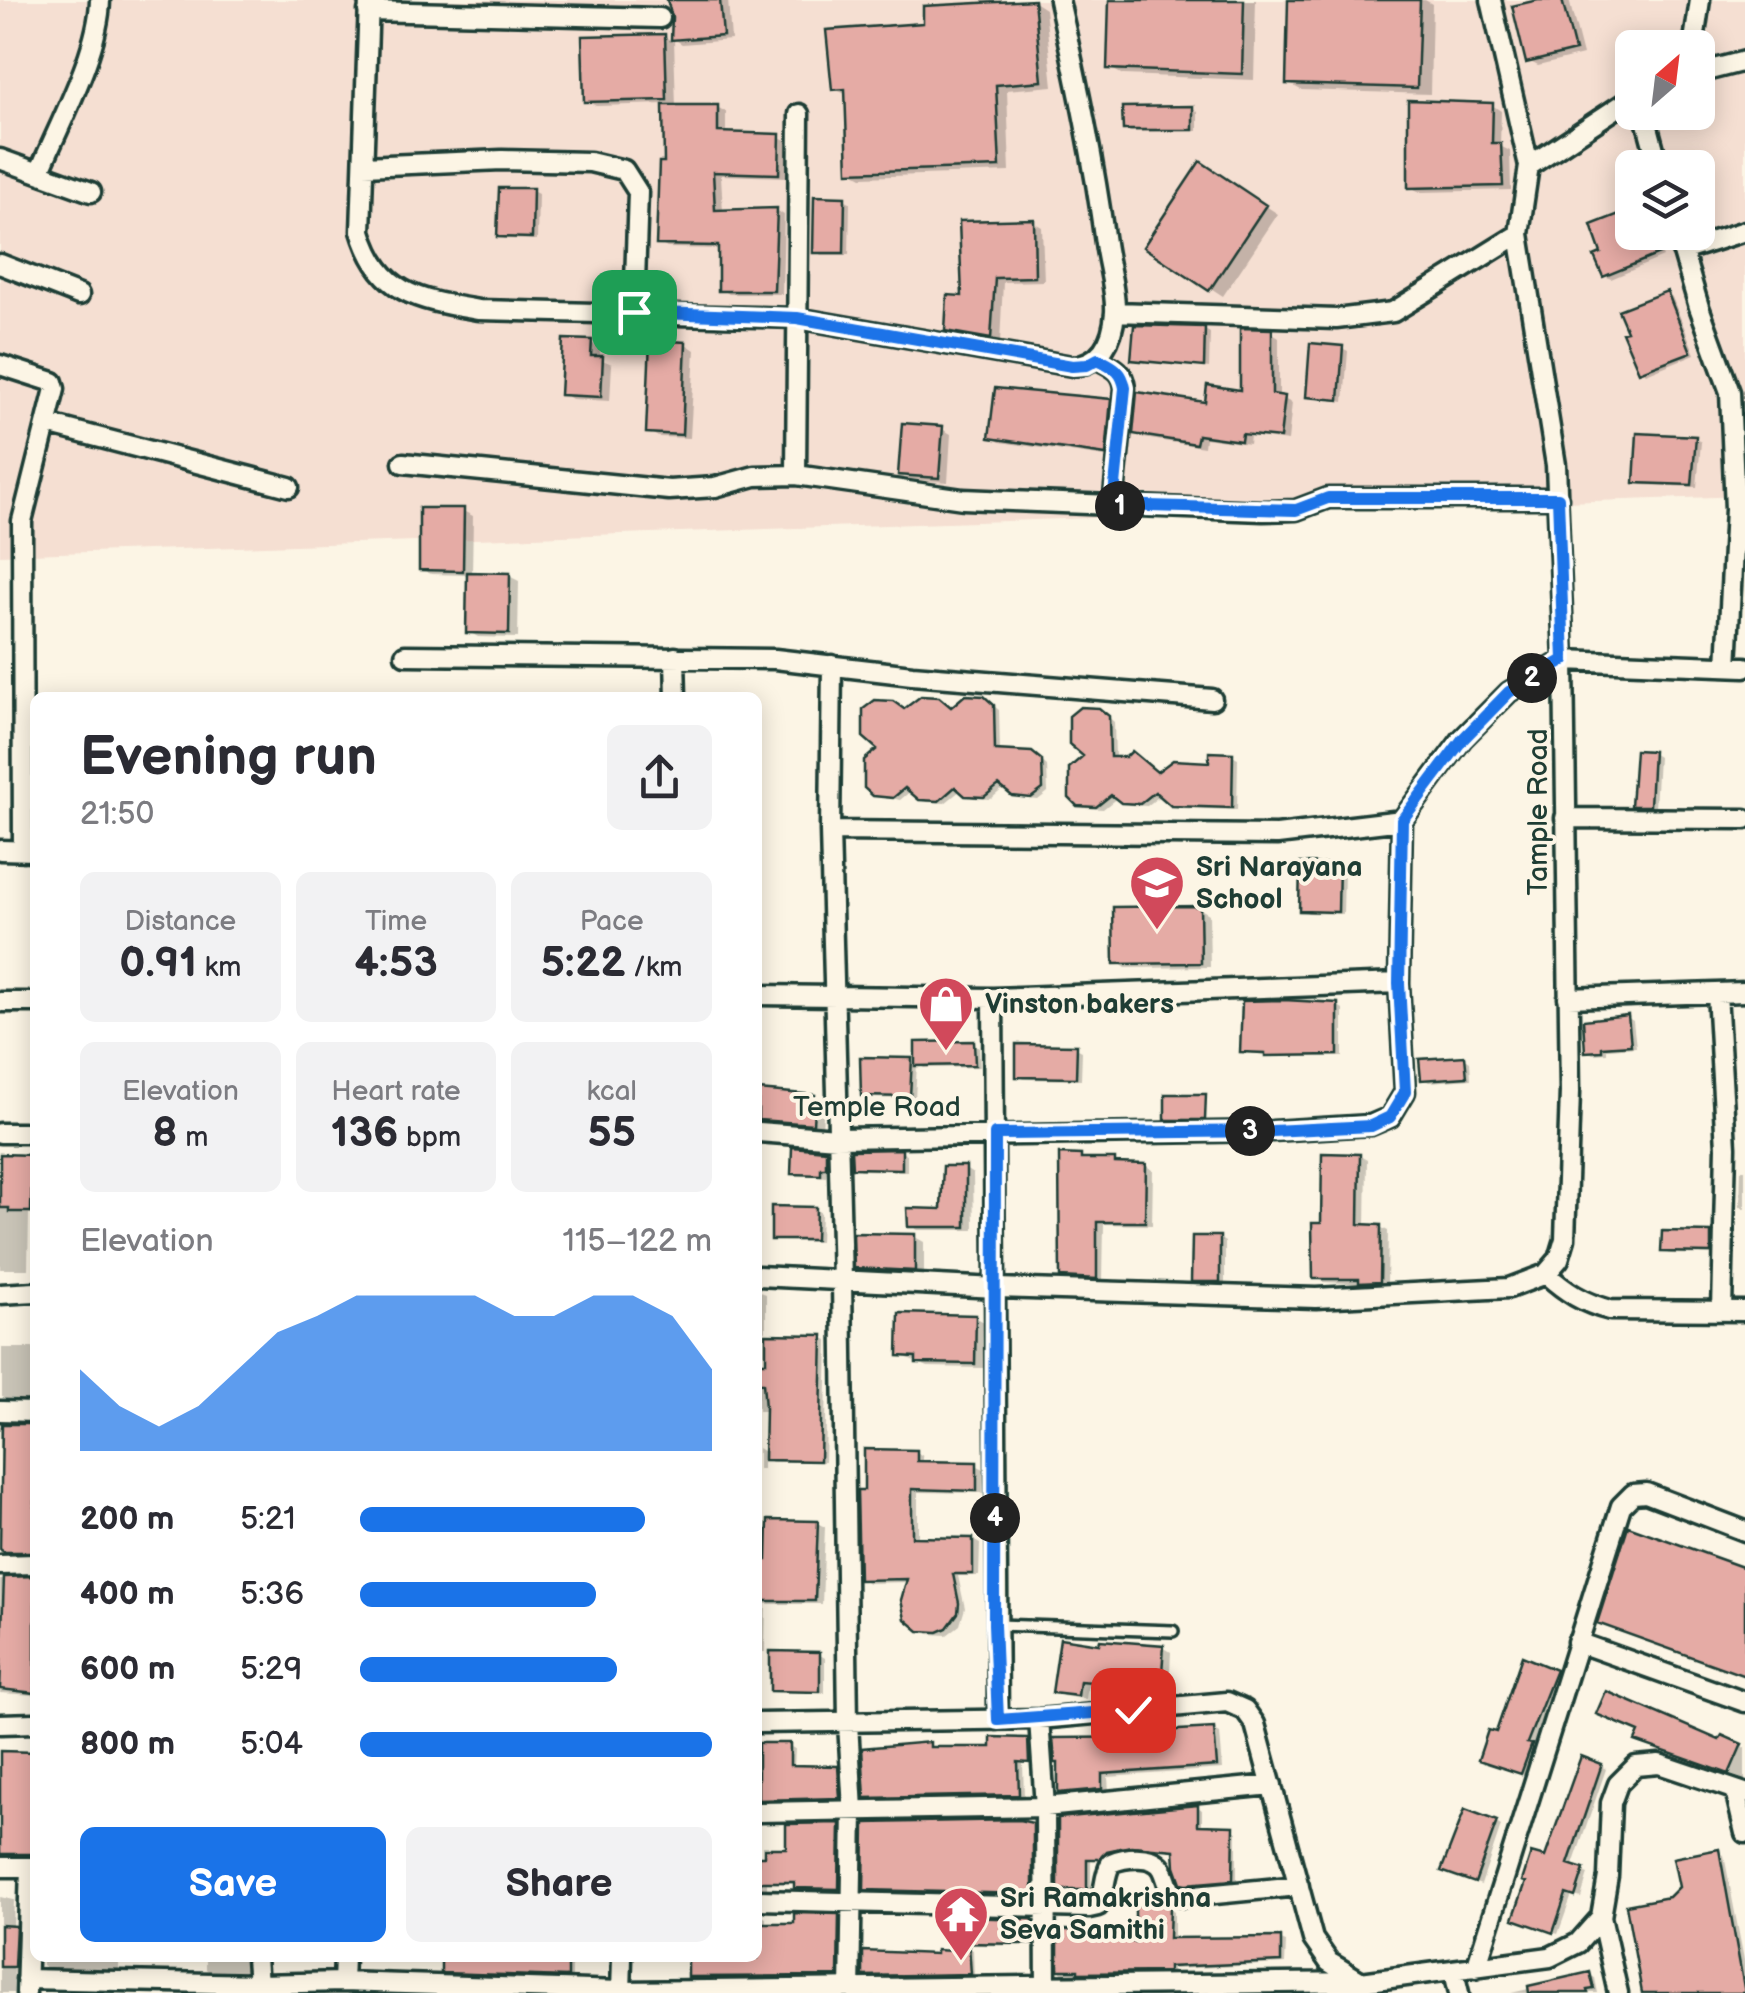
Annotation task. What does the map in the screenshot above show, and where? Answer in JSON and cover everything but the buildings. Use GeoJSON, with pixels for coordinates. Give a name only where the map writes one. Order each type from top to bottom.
{"type":"FeatureCollection","features":[{"type":"Feature","properties":{"kind":"street"},"geometry":{"type":"LineString","coordinates":[[39,173],[90,50],[100,20],[100,0]]}},
{"type":"Feature","properties":{"kind":"street"},"geometry":{"type":"LineString","coordinates":[[660,18],[368,5],[361,231],[369,257],[392,285],[426,301],[479,310],[797,318],[1072,366],[1087,365],[1098,359],[1105,348],[1114,312],[1095,170],[1060,0]]}},
{"type":"Feature","properties":{"kind":"street","name":"Tample Road"},"geometry":{"type":"LineString","coordinates":[[1491,0],[1529,166],[1519,234],[1558,498],[1570,1092],[1565,1240],[1558,1259],[1546,1274]]}},
{"type":"Feature","properties":{"kind":"street"},"geometry":{"type":"LineString","coordinates":[[1696,30],[1700,0]]}},
{"type":"Feature","properties":{"kind":"street"},"geometry":{"type":"LineString","coordinates":[[1715,69],[1745,61]]}},
{"type":"Feature","properties":{"kind":"street"},"geometry":{"type":"LineString","coordinates":[[1529,166],[1615,109]]}},
{"type":"Feature","properties":{"kind":"street"},"geometry":{"type":"LineString","coordinates":[[796,475],[799,114]]}},
{"type":"Feature","properties":{"kind":"street"},"geometry":{"type":"LineString","coordinates":[[0,159],[91,192]]}},
{"type":"Feature","properties":{"kind":"street"},"geometry":{"type":"LineString","coordinates":[[364,166],[502,160],[590,162],[624,170],[638,192],[634,312]]}},
{"type":"Feature","properties":{"kind":"street"},"geometry":{"type":"LineString","coordinates":[[830,831],[1276,835],[1402,820],[1462,740],[1509,692],[1564,660],[1736,667],[1739,548],[1734,428],[1738,392],[1699,308],[1682,252],[1745,232]]}},
{"type":"Feature","properties":{"kind":"street"},"geometry":{"type":"LineString","coordinates":[[1114,312],[1336,318],[1393,312],[1519,234]]}},
{"type":"Feature","properties":{"kind":"street"},"geometry":{"type":"LineString","coordinates":[[0,264],[79,296]]}},
{"type":"Feature","properties":{"kind":"street"},"geometry":{"type":"LineString","coordinates":[[1098,359],[1117,368],[1124,377],[1113,505]]}},
{"type":"Feature","properties":{"kind":"street"},"geometry":{"type":"LineString","coordinates":[[0,366],[53,382],[55,388],[22,522],[29,851],[0,850]]}},
{"type":"Feature","properties":{"kind":"street"},"geometry":{"type":"LineString","coordinates":[[47,424],[289,486]]}},
{"type":"Feature","properties":{"kind":"street"},"geometry":{"type":"LineString","coordinates":[[403,463],[669,490],[716,487],[755,476],[796,475],[963,499],[1263,511],[1296,510],[1328,498],[1558,498]]}},
{"type":"Feature","properties":{"kind":"street"},"geometry":{"type":"LineString","coordinates":[[405,655],[775,658],[952,679],[1212,699]]}},
{"type":"Feature","properties":{"kind":"street"},"geometry":{"type":"LineString","coordinates":[[675,657],[676,692]]}},
{"type":"Feature","properties":{"kind":"street"},"geometry":{"type":"LineString","coordinates":[[832,665],[833,997],[842,1280],[848,1723],[854,1810],[850,1990]]}},
{"type":"Feature","properties":{"kind":"street"},"geometry":{"type":"LineString","coordinates":[[1566,818],[1745,819]]}},
{"type":"Feature","properties":{"kind":"street","name":"Temple Road"},"geometry":{"type":"LineString","coordinates":[[762,1132],[837,1138],[1272,1131],[1371,1126],[1390,1117],[1405,1092],[1399,983],[1402,820]]}},
{"type":"Feature","properties":{"kind":"street"},"geometry":{"type":"LineString","coordinates":[[762,994],[993,998],[1399,983]]}},
{"type":"Feature","properties":{"kind":"street"},"geometry":{"type":"LineString","coordinates":[[1717,992],[1736,1147],[1722,1310]]}},
{"type":"Feature","properties":{"kind":"street"},"geometry":{"type":"LineString","coordinates":[[1568,998],[1745,992]]}},
{"type":"Feature","properties":{"kind":"street"},"geometry":{"type":"LineString","coordinates":[[993,998],[997,1288],[994,1624],[998,1720]]}},
{"type":"Feature","properties":{"kind":"street"},"geometry":{"type":"LineString","coordinates":[[0,1002],[30,1002]]}},
{"type":"Feature","properties":{"kind":"street"},"geometry":{"type":"LineString","coordinates":[[0,1133],[30,1133]]}},
{"type":"Feature","properties":{"kind":"street"},"geometry":{"type":"LineString","coordinates":[[762,1276],[1316,1298],[1509,1288],[1546,1274],[1566,1293],[1610,1310],[1745,1311]]}},
{"type":"Feature","properties":{"kind":"street"},"geometry":{"type":"LineString","coordinates":[[0,1294],[30,1292]]}},
{"type":"Feature","properties":{"kind":"street"},"geometry":{"type":"LineString","coordinates":[[0,1411],[30,1412]]}},
{"type":"Feature","properties":{"kind":"street"},"geometry":{"type":"LineString","coordinates":[[1476,1968],[1626,1498],[1646,1493],[1745,1531]]}},
{"type":"Feature","properties":{"kind":"street"},"geometry":{"type":"LineString","coordinates":[[0,1565],[30,1564]]}},
{"type":"Feature","properties":{"kind":"street"},"geometry":{"type":"LineString","coordinates":[[1578,1642],[1745,1702]]}},
{"type":"Feature","properties":{"kind":"street"},"geometry":{"type":"LineString","coordinates":[[762,1723],[1039,1719],[1228,1702],[1245,1710],[1255,1724],[1314,1938],[1329,1962],[1362,1988]]}},
{"type":"Feature","properties":{"kind":"street"},"geometry":{"type":"LineString","coordinates":[[1039,1719],[1045,1807],[1046,1990]]}},
{"type":"Feature","properties":{"kind":"street"},"geometry":{"type":"LineString","coordinates":[[0,1724],[30,1723]]}},
{"type":"Feature","properties":{"kind":"street"},"geometry":{"type":"LineString","coordinates":[[1618,1993],[1602,1917],[1612,1803],[1618,1784],[1636,1766],[1658,1764],[1740,1792],[1745,1833]]}},
{"type":"Feature","properties":{"kind":"street"},"geometry":{"type":"LineString","coordinates":[[762,1812],[1045,1807],[1272,1785]]}},
{"type":"Feature","properties":{"kind":"street"},"geometry":{"type":"LineString","coordinates":[[762,1900],[1098,1906],[1106,1872],[1111,1863],[1121,1859],[1155,1860],[1162,1866],[1173,1892],[1184,1897],[1299,1886]]}},
{"type":"Feature","properties":{"kind":"street"},"geometry":{"type":"LineString","coordinates":[[0,1867],[30,1867]]}},
{"type":"Feature","properties":{"kind":"street"},"geometry":{"type":"LineString","coordinates":[[30,1907],[26,1986],[343,1982],[621,1992],[1362,1988],[1550,1957],[1578,1943],[1602,1917]]}},
{"type":"Feature","properties":{"kind":"street"},"geometry":{"type":"LineString","coordinates":[[256,1962],[258,1984]]}},
{"type":"Feature","properties":{"kind":"street"},"geometry":{"type":"LineString","coordinates":[[343,1982],[344,1962]]}},
{"type":"Feature","properties":{"kind":"street"},"geometry":{"type":"LineString","coordinates":[[621,1992],[622,1962]]}},
{"type":"Feature","properties":{"kind":"street"},"geometry":{"type":"LineString","coordinates":[[1454,1972],[1459,1993]]}},
{"type":"Feature","properties":{"kind":"lane"},"geometry":{"type":"LineString","coordinates":[[994,1624],[1173,1630]]}},
{"type":"Feature","properties":{"kind":"shaded area"},"geometry":{"type":"Polygon","coordinates":[[[0,0],[1745,0],[1745,496],[0,555],[0,0]]]}},
{"type":"Feature","properties":{"kind":"place","name":"Sri Narayana School"},"geometry":{"type":"Point","coordinates":[1157,932]}},
{"type":"Feature","properties":{"kind":"place","name":"Vinston bakers"},"geometry":{"type":"Point","coordinates":[946,1053]}},
{"type":"Feature","properties":{"kind":"place","name":"Sri Ramakrishna Seva Samithi"},"geometry":{"type":"Point","coordinates":[961,1963]}},
{"type":"Feature","properties":{"kind":"route"},"geometry":{"type":"LineString","coordinates":[[634,312],[797,318],[1072,366],[1098,359],[1117,368],[1124,377],[1113,505],[1263,511],[1296,510],[1328,498],[1373,496],[1558,498],[1564,660],[1509,692],[1462,740],[1402,820],[1399,983],[1405,1092],[1390,1117],[1371,1126],[1272,1131],[995,1134],[994,1624],[998,1720],[1133,1710]]}}]}
